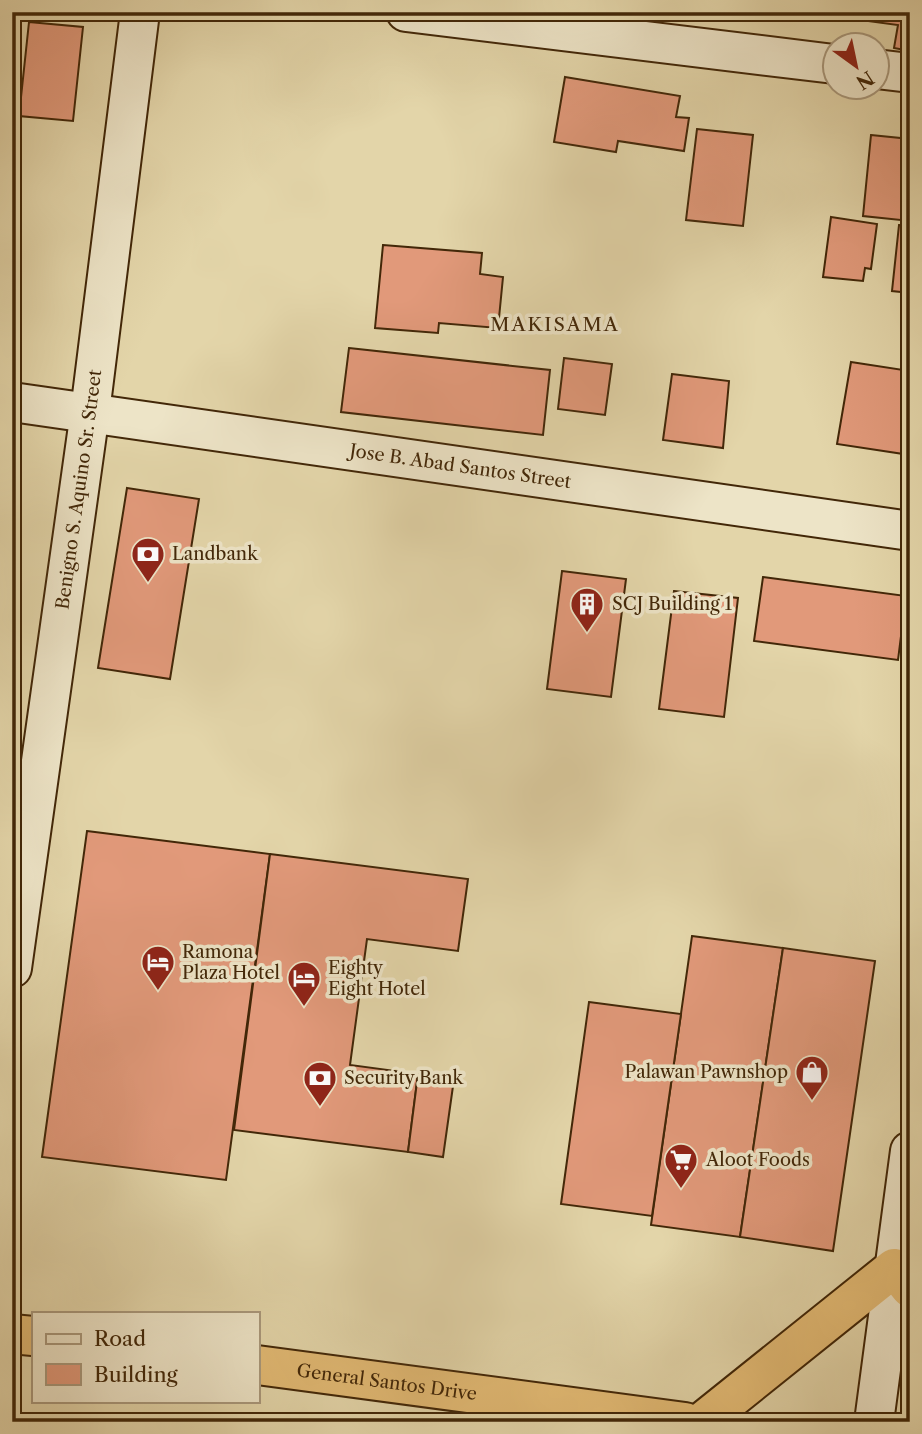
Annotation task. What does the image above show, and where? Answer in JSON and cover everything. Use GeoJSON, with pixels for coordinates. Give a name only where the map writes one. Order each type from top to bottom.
{"type":"FeatureCollection","features":[{"type":"Feature","properties":{"kind":"highway"},"geometry":{"type":"LineString","coordinates":[[702,1422],[902,1278]]}},
{"type":"Feature","properties":{"kind":"highway"},"geometry":{"type":"LineString","coordinates":[[12,1334],[32,1336]]}},
{"type":"Feature","properties":{"kind":"highway","name":"General Santos Drive"},"geometry":{"type":"LineString","coordinates":[[259,1366],[685,1422]]}},
{"type":"Feature","properties":{"kind":"street","name":"Benigno S. Aquino Sr. Street"},"geometry":{"type":"LineString","coordinates":[[12,968],[90,412],[139,12]]}},
{"type":"Feature","properties":{"kind":"street"},"geometry":{"type":"LineString","coordinates":[[406,12],[820,62]]}},
{"type":"Feature","properties":{"kind":"street"},"geometry":{"type":"LineString","coordinates":[[890,71],[910,74]]}},
{"type":"Feature","properties":{"kind":"street","name":"Jose B. Abad Santos Street"},"geometry":{"type":"LineString","coordinates":[[12,402],[910,531]]}},
{"type":"Feature","properties":{"kind":"street"},"geometry":{"type":"LineString","coordinates":[[874,1422],[902,1278],[910,1152]]}},
{"type":"Feature","properties":{"kind":"building"},"geometry":{"type":"Polygon","coordinates":[[[861,12],[910,12],[910,51],[894,48],[898,25],[860,20],[861,12]]]}},
{"type":"Feature","properties":{"kind":"building"},"geometry":{"type":"Polygon","coordinates":[[[29,22],[83,27],[73,121],[19,116],[29,22]]]}},
{"type":"Feature","properties":{"kind":"building"},"geometry":{"type":"Polygon","coordinates":[[[565,77],[680,96],[676,117],[689,118],[684,151],[618,141],[616,152],[554,142],[565,77]]]}},
{"type":"Feature","properties":{"kind":"building"},"geometry":{"type":"Polygon","coordinates":[[[697,129],[753,135],[743,226],[686,220],[697,129]]]}},
{"type":"Feature","properties":{"kind":"building"},"geometry":{"type":"Polygon","coordinates":[[[871,135],[910,139],[910,221],[863,216],[871,135]]]}},
{"type":"Feature","properties":{"kind":"building"},"geometry":{"type":"Polygon","coordinates":[[[831,217],[877,224],[871,269],[865,268],[863,281],[823,277],[831,217]]]}},
{"type":"Feature","properties":{"kind":"building"},"geometry":{"type":"Polygon","coordinates":[[[899,225],[910,226],[910,293],[892,291],[899,225]]]}},
{"type":"Feature","properties":{"kind":"building"},"geometry":{"type":"Polygon","coordinates":[[[383,245],[482,253],[480,274],[503,277],[498,328],[439,323],[438,333],[375,328],[383,245]]]}},
{"type":"Feature","properties":{"kind":"building"},"geometry":{"type":"Polygon","coordinates":[[[349,348],[550,370],[543,435],[341,412],[349,348]]]}},
{"type":"Feature","properties":{"kind":"building"},"geometry":{"type":"Polygon","coordinates":[[[564,358],[612,364],[605,415],[558,409],[564,358]]]}},
{"type":"Feature","properties":{"kind":"building"},"geometry":{"type":"Polygon","coordinates":[[[851,362],[910,371],[910,455],[837,444],[851,362]]]}},
{"type":"Feature","properties":{"kind":"building"},"geometry":{"type":"Polygon","coordinates":[[[672,374],[729,381],[723,448],[663,440],[672,374]]]}},
{"type":"Feature","properties":{"kind":"building","name":"Landbank"},"geometry":{"type":"Polygon","coordinates":[[[127,488],[199,499],[170,679],[98,668],[127,488]]]}},
{"type":"Feature","properties":{"kind":"building","name":"SCJ Building 1"},"geometry":{"type":"Polygon","coordinates":[[[562,571],[626,579],[611,697],[547,689],[562,571]]]}},
{"type":"Feature","properties":{"kind":"building"},"geometry":{"type":"Polygon","coordinates":[[[763,577],[906,596],[898,660],[754,641],[763,577]]]}},
{"type":"Feature","properties":{"kind":"building"},"geometry":{"type":"Polygon","coordinates":[[[674,591],[738,598],[724,717],[659,709],[674,591]]]}},
{"type":"Feature","properties":{"kind":"building","name":"Ramona Plaza Hotel"},"geometry":{"type":"Polygon","coordinates":[[[87,831],[270,854],[226,1180],[42,1157],[87,831]]]}},
{"type":"Feature","properties":{"kind":"building","name":"Eighty Eight Hotel"},"geometry":{"type":"Polygon","coordinates":[[[270,854],[468,879],[458,951],[367,939],[350,1065],[418,1074],[408,1152],[234,1130],[270,854]]]}},
{"type":"Feature","properties":{"kind":"building"},"geometry":{"type":"Polygon","coordinates":[[[692,936],[783,948],[740,1237],[651,1225],[692,936]]]}},
{"type":"Feature","properties":{"kind":"building"},"geometry":{"type":"Polygon","coordinates":[[[783,948],[875,961],[833,1251],[740,1237],[783,948]]]}},
{"type":"Feature","properties":{"kind":"building"},"geometry":{"type":"Polygon","coordinates":[[[589,1002],[681,1014],[652,1216],[561,1204],[589,1002]]]}},
{"type":"Feature","properties":{"kind":"building"},"geometry":{"type":"Polygon","coordinates":[[[418,1074],[454,1079],[443,1157],[408,1152],[418,1074]]]}},
{"type":"Feature","properties":{"kind":"place","name":"Landbank"},"geometry":{"type":"Point","coordinates":[148,584]}},
{"type":"Feature","properties":{"kind":"place","name":"SCJ Building 1"},"geometry":{"type":"Point","coordinates":[587,634]}},
{"type":"Feature","properties":{"kind":"place","name":"Ramona Plaza Hotel"},"geometry":{"type":"Point","coordinates":[158,992]}},
{"type":"Feature","properties":{"kind":"place","name":"Eighty Eight Hotel"},"geometry":{"type":"Point","coordinates":[304,1008]}},
{"type":"Feature","properties":{"kind":"place","name":"Palawan Pawnshop"},"geometry":{"type":"Point","coordinates":[812,1102]}},
{"type":"Feature","properties":{"kind":"place","name":"Security Bank"},"geometry":{"type":"Point","coordinates":[320,1108]}},
{"type":"Feature","properties":{"kind":"place","name":"Aloot Foods"},"geometry":{"type":"Point","coordinates":[681,1190]}},
{"type":"Feature","properties":{"kind":"district","name":"MAKISAMA"},"geometry":{"type":"Point","coordinates":[555,324]}}]}
